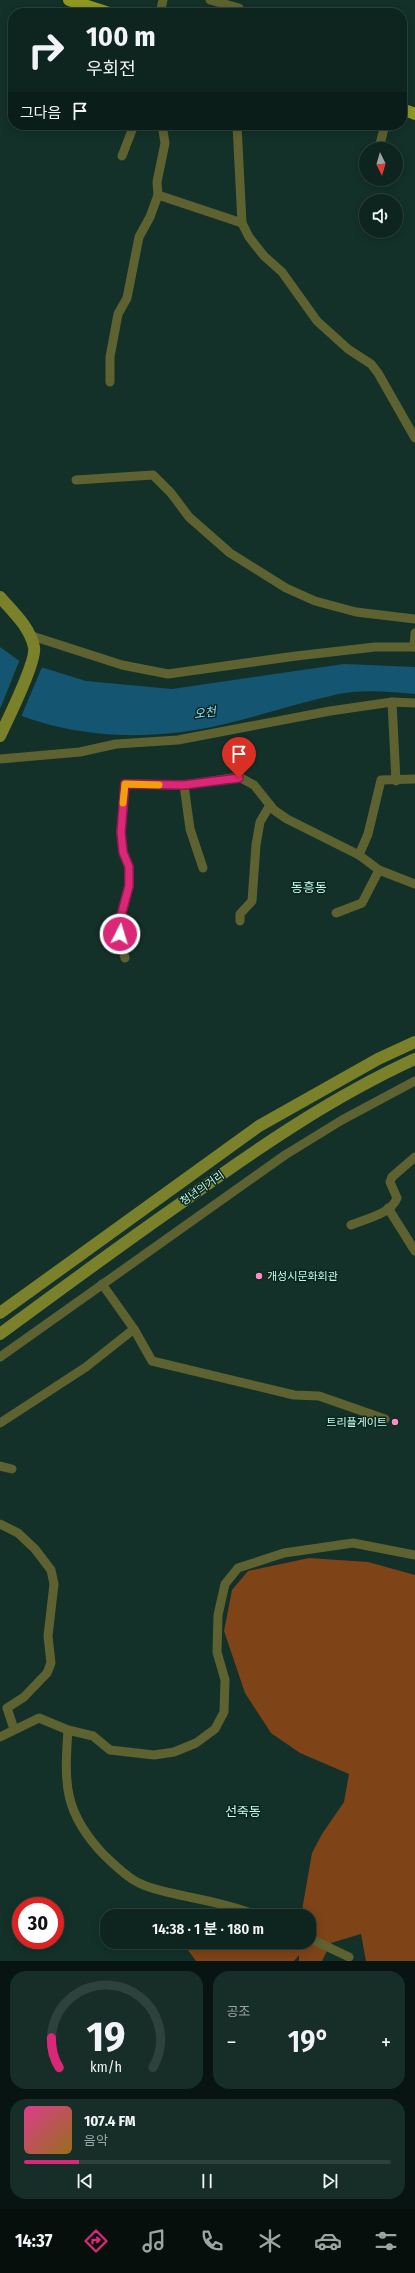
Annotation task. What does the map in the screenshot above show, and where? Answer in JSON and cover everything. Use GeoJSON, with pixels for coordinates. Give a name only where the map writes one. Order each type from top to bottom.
{"type":"FeatureCollection","features":[{"type":"Feature","properties":{"kind":"main road"},"geometry":{"type":"LineString","coordinates":[[69,0],[94,8]]}},
{"type":"Feature","properties":{"kind":"main road"},"geometry":{"type":"LineString","coordinates":[[0,597],[24,625],[35,648],[32,662],[0,736]]}},
{"type":"Feature","properties":{"kind":"main road","name":"청년의거리"},"geometry":{"type":"LineString","coordinates":[[0,1313],[259,1126],[378,1059],[415,1042]]}},
{"type":"Feature","properties":{"kind":"main road","name":"청년의거리"},"geometry":{"type":"LineString","coordinates":[[0,1334],[81,1273],[271,1138],[386,1072],[415,1059]]}},
{"type":"Feature","properties":{"kind":"street"},"geometry":{"type":"LineString","coordinates":[[210,0],[239,8]]}},
{"type":"Feature","properties":{"kind":"street"},"geometry":{"type":"LineString","coordinates":[[122,156],[132,130]]}},
{"type":"Feature","properties":{"kind":"street"},"geometry":{"type":"LineString","coordinates":[[110,382],[110,357],[118,314],[127,298],[139,237],[150,217],[158,195],[157,182],[165,143],[163,130]]}},
{"type":"Feature","properties":{"kind":"street"},"geometry":{"type":"LineString","coordinates":[[237,130],[242,223],[249,237],[264,256],[282,272],[317,321],[348,349],[371,364],[378,373],[415,438]]}},
{"type":"Feature","properties":{"kind":"street"},"geometry":{"type":"LineString","coordinates":[[381,142],[384,130]]}},
{"type":"Feature","properties":{"kind":"street"},"geometry":{"type":"LineString","coordinates":[[158,195],[242,223]]}},
{"type":"Feature","properties":{"kind":"street"},"geometry":{"type":"LineString","coordinates":[[76,480],[153,475],[171,493],[189,517],[230,553],[286,588],[322,603],[356,612],[415,619]]}},
{"type":"Feature","properties":{"kind":"street"},"geometry":{"type":"LineString","coordinates":[[29,635],[122,664],[168,674],[304,655],[375,647],[414,647],[415,632]]}},
{"type":"Feature","properties":{"kind":"street"},"geometry":{"type":"LineString","coordinates":[[392,702],[396,781]]}},
{"type":"Feature","properties":{"kind":"street"},"geometry":{"type":"LineString","coordinates":[[0,759],[80,752],[116,744],[178,740],[330,711],[392,702],[415,703]]}},
{"type":"Feature","properties":{"kind":"street"},"geometry":{"type":"LineString","coordinates":[[125,958],[120,934],[121,916],[129,886],[129,867],[123,852],[121,832],[125,784],[184,785],[239,778],[254,785],[270,805],[287,819],[359,855],[379,870],[415,884]]}},
{"type":"Feature","properties":{"kind":"street"},"geometry":{"type":"LineString","coordinates":[[359,855],[368,834],[381,780],[396,781],[415,779]]}},
{"type":"Feature","properties":{"kind":"street"},"geometry":{"type":"LineString","coordinates":[[184,785],[190,829],[203,868]]}},
{"type":"Feature","properties":{"kind":"street"},"geometry":{"type":"LineString","coordinates":[[240,921],[240,914],[252,901],[260,822],[270,805]]}},
{"type":"Feature","properties":{"kind":"street"},"geometry":{"type":"LineString","coordinates":[[336,913],[362,903],[379,870]]}},
{"type":"Feature","properties":{"kind":"street"},"geometry":{"type":"LineString","coordinates":[[0,1357],[285,1155],[342,1120],[415,1081]]}},
{"type":"Feature","properties":{"kind":"street"},"geometry":{"type":"LineString","coordinates":[[351,1225],[388,1208],[396,1202],[397,1198],[390,1182],[392,1177],[415,1157]]}},
{"type":"Feature","properties":{"kind":"street"},"geometry":{"type":"LineString","coordinates":[[388,1208],[415,1251]]}},
{"type":"Feature","properties":{"kind":"street"},"geometry":{"type":"LineString","coordinates":[[102,1284],[134,1329],[152,1361],[294,1395],[319,1396],[385,1419]]}},
{"type":"Feature","properties":{"kind":"street"},"geometry":{"type":"LineString","coordinates":[[0,1423],[86,1367],[134,1329]]}},
{"type":"Feature","properties":{"kind":"street"},"geometry":{"type":"LineString","coordinates":[[0,1466],[12,1469]]}},
{"type":"Feature","properties":{"kind":"street"},"geometry":{"type":"LineString","coordinates":[[0,1524],[18,1533],[35,1549],[51,1570],[54,1584],[48,1636],[51,1663],[46,1673],[24,1696],[7,1708],[14,1729]]}},
{"type":"Feature","properties":{"kind":"street"},"geometry":{"type":"LineString","coordinates":[[0,1737],[39,1718],[68,1730],[93,1736],[110,1750],[154,1755],[174,1752],[196,1743],[215,1729],[224,1712],[225,1680],[217,1652],[218,1616],[225,1584],[238,1568],[284,1553],[353,1543],[415,1555]]}},
{"type":"Feature","properties":{"kind":"street"},"geometry":{"type":"LineString","coordinates":[[68,1730],[65,1767],[69,1799],[76,1819],[88,1837],[119,1870],[139,1883],[159,1890],[215,1902],[237,1909]]}},
{"type":"Feature","properties":{"kind":"street"},"geometry":{"type":"LineString","coordinates":[[316,1941],[350,1957]]}},
{"type":"Feature","properties":{"kind":"shaded area"},"geometry":{"type":"Polygon","coordinates":[[[309,1558],[368,1562],[415,1575],[415,1961],[366,1961],[361,1934],[331,1943],[322,1961],[299,1961],[299,1955],[294,1961],[196,1961],[187,1949],[316,1949],[316,1909],[302,1909],[312,1853],[322,1834],[344,1802],[349,1774],[300,1753],[271,1733],[245,1693],[224,1631],[232,1590],[248,1571],[309,1558]]]}},
{"type":"Feature","properties":{"kind":"water","name":"오천"},"geometry":{"type":"Polygon","coordinates":[[[0,647],[18,660],[86,681],[172,689],[344,664],[415,667],[415,694],[377,691],[348,692],[213,727],[195,730],[146,735],[96,733],[47,724],[0,707],[0,647]]]}},
{"type":"Feature","properties":{"kind":"pier"},"geometry":{"type":"Polygon","coordinates":[[[20,659],[42,667],[21,717],[0,709],[20,659]]]}},
{"type":"Feature","properties":{"kind":"slow traffic"},"geometry":{"type":"LineString","coordinates":[[123,803],[125,784],[159,785]]}},
{"type":"Feature","properties":{"kind":"place","name":"개성시문화회관"},"geometry":{"type":"Point","coordinates":[259,1276]}},
{"type":"Feature","properties":{"kind":"place","name":"트리플게이트"},"geometry":{"type":"Point","coordinates":[395,1422]}},
{"type":"Feature","properties":{"kind":"district","name":"동흥동"},"geometry":{"type":"Point","coordinates":[309,887]}},
{"type":"Feature","properties":{"kind":"district","name":"선죽동"},"geometry":{"type":"Point","coordinates":[243,1811]}},
{"type":"Feature","properties":{"kind":"route"},"geometry":{"type":"LineString","coordinates":[[120,934],[121,916],[129,886],[129,867],[123,852],[121,832],[125,784],[184,785],[239,778]]}}]}
